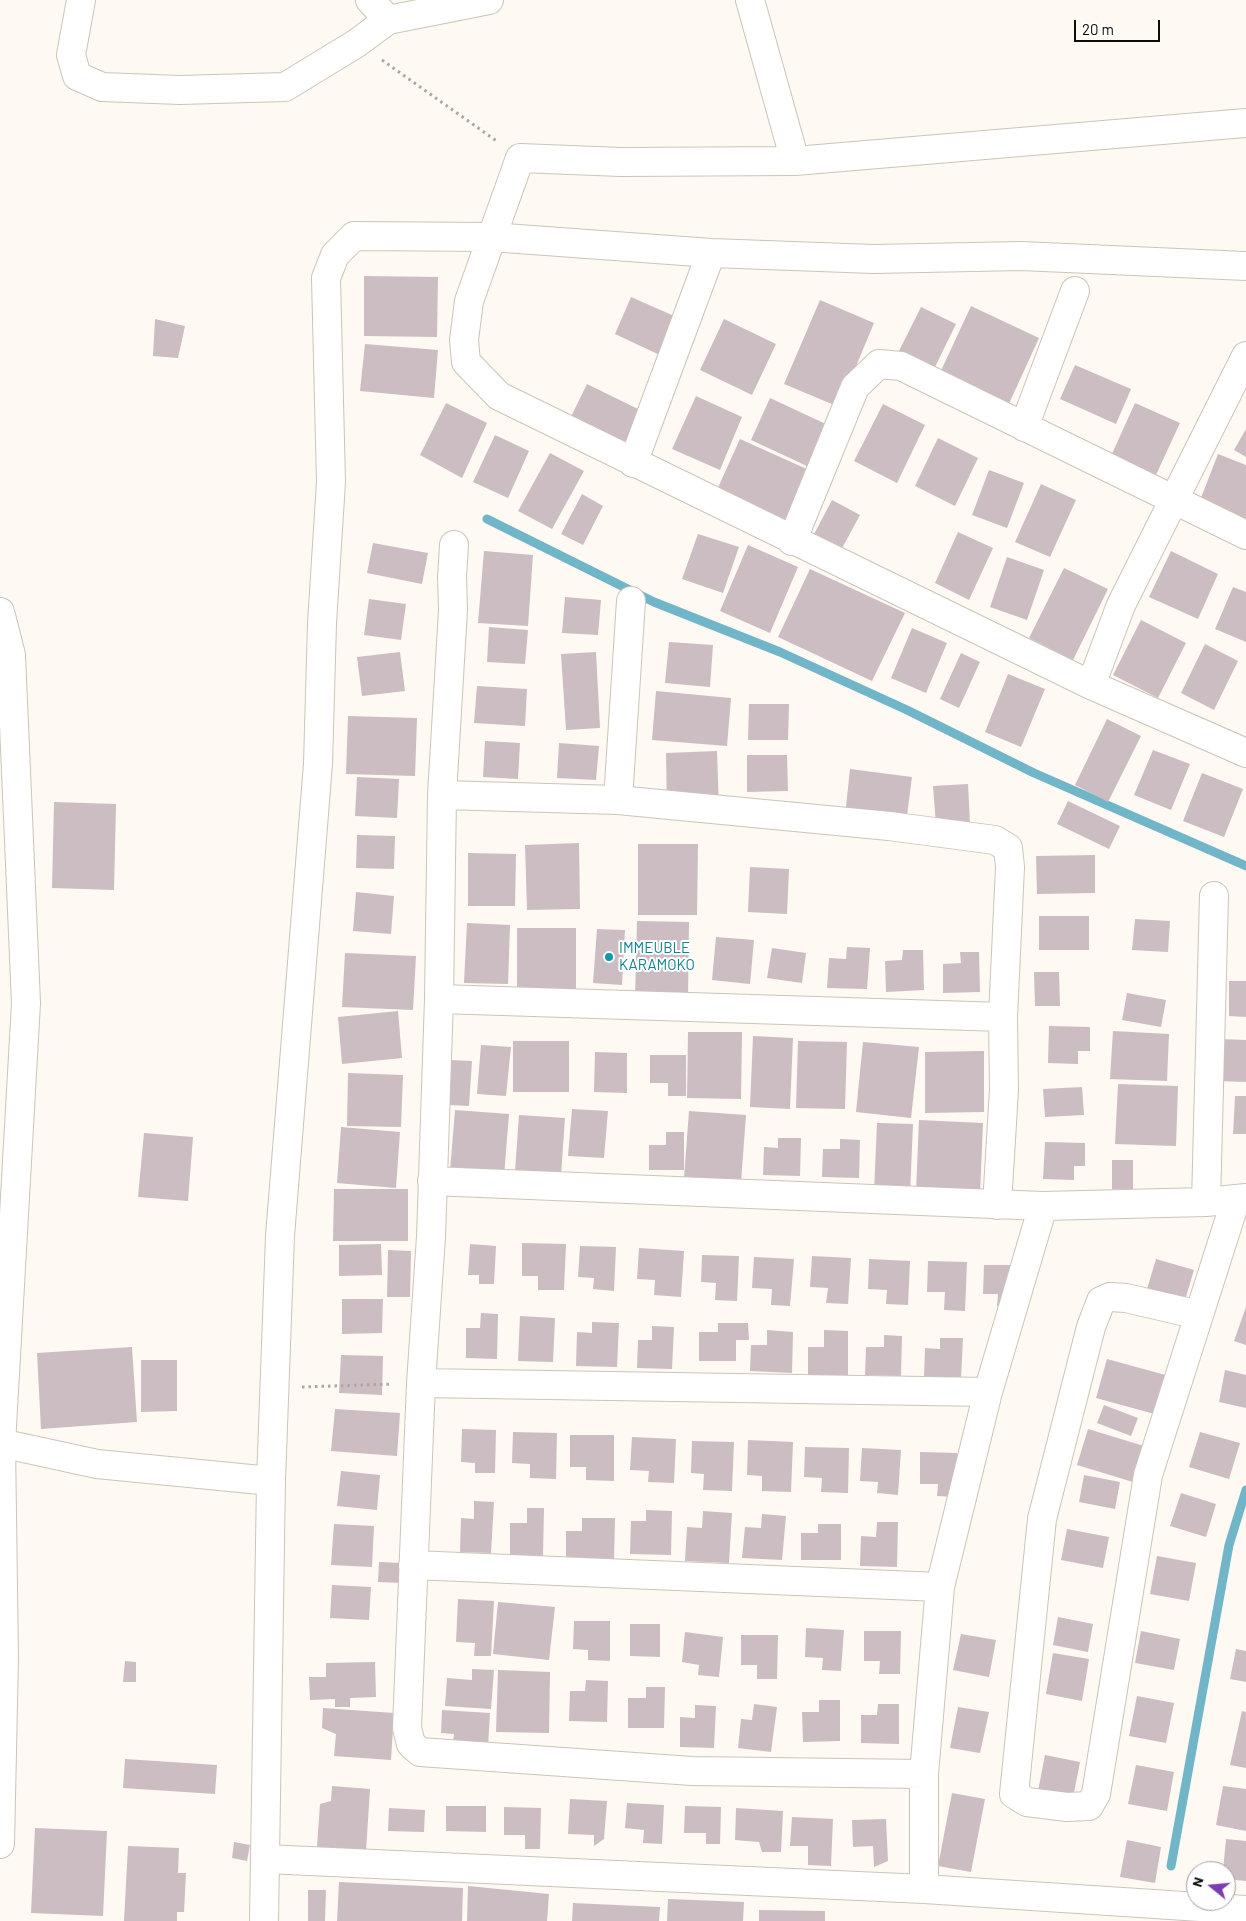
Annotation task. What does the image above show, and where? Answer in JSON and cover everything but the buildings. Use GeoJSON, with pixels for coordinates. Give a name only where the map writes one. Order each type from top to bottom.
{"type":"FeatureCollection","features":[{"type":"Feature","properties":{"kind":"street"},"geometry":{"type":"LineString","coordinates":[[81,0],[70,55],[77,76],[102,87],[180,90],[285,87],[357,43],[388,20],[489,0]]}},
{"type":"Feature","properties":{"kind":"street"},"geometry":{"type":"LineString","coordinates":[[370,0],[388,20]]}},
{"type":"Feature","properties":{"kind":"street"},"geometry":{"type":"LineString","coordinates":[[750,0],[795,161]]}},
{"type":"Feature","properties":{"kind":"street"},"geometry":{"type":"LineString","coordinates":[[1246,122],[795,161],[621,162],[520,158],[469,301],[464,340],[466,362],[499,396],[1091,685],[1246,753]]}},
{"type":"Feature","properties":{"kind":"street"},"geometry":{"type":"LineString","coordinates":[[264,1921],[271,1482],[280,1236],[318,764],[322,624],[331,482],[326,278],[335,255],[354,236],[491,237],[711,253],[874,259],[1021,256],[1246,266]]}},
{"type":"Feature","properties":{"kind":"street"},"geometry":{"type":"LineString","coordinates":[[633,463],[711,253]]}},
{"type":"Feature","properties":{"kind":"street"},"geometry":{"type":"LineString","coordinates":[[1024,427],[1075,291]]}},
{"type":"Feature","properties":{"kind":"street"},"geometry":{"type":"LineString","coordinates":[[1091,685],[1121,605],[1246,356]]}},
{"type":"Feature","properties":{"kind":"street"},"geometry":{"type":"LineString","coordinates":[[792,540],[855,388],[879,364],[901,366],[1246,535]]}},
{"type":"Feature","properties":{"kind":"street"},"geometry":{"type":"LineString","coordinates":[[454,545],[452,577],[453,610],[442,795],[439,999],[432,1181],[421,1382],[407,1728],[411,1744],[420,1752],[692,1771],[924,1774]]}},
{"type":"Feature","properties":{"kind":"street"},"geometry":{"type":"LineString","coordinates":[[618,800],[631,600]]}},
{"type":"Feature","properties":{"kind":"street"},"geometry":{"type":"LineString","coordinates":[[0,612],[11,655],[26,1003],[0,1443],[4,1658],[0,1844]]}},
{"type":"Feature","properties":{"kind":"street"},"geometry":{"type":"LineString","coordinates":[[442,795],[618,800],[888,826],[995,840],[1008,848],[1010,867],[1004,1017],[1004,1090],[997,1205]]}},
{"type":"Feature","properties":{"kind":"street"},"geometry":{"type":"LineString","coordinates":[[1206,1202],[1214,896]]}},
{"type":"Feature","properties":{"kind":"street"},"geometry":{"type":"LineString","coordinates":[[439,999],[1004,1017]]}},
{"type":"Feature","properties":{"kind":"street"},"geometry":{"type":"LineString","coordinates":[[432,1181],[997,1205],[1043,1206],[1206,1202],[1241,1199],[1199,1315],[1148,1475],[1096,1794],[1089,1806],[1067,1807],[1027,1802],[1014,1794],[1042,1519],[1091,1327],[1101,1301],[1110,1297],[1126,1298],[1199,1315]]}},
{"type":"Feature","properties":{"kind":"street"},"geometry":{"type":"LineString","coordinates":[[924,1889],[924,1774],[940,1587],[988,1392],[1043,1206]]}},
{"type":"Feature","properties":{"kind":"street"},"geometry":{"type":"LineString","coordinates":[[421,1382],[988,1392]]}},
{"type":"Feature","properties":{"kind":"street"},"geometry":{"type":"LineString","coordinates":[[0,1443],[97,1464],[271,1482]]}},
{"type":"Feature","properties":{"kind":"street"},"geometry":{"type":"LineString","coordinates":[[414,1565],[940,1587]]}},
{"type":"Feature","properties":{"kind":"street"},"geometry":{"type":"LineString","coordinates":[[265,1859],[924,1889],[1246,1910]]}},
{"type":"Feature","properties":{"kind":"path"},"geometry":{"type":"LineString","coordinates":[[357,43],[520,158]]}},
{"type":"Feature","properties":{"kind":"path"},"geometry":{"type":"LineString","coordinates":[[274,1388],[421,1382]]}},
{"type":"Feature","properties":{"kind":"waterway"},"geometry":{"type":"LineString","coordinates":[[487,519],[654,602],[780,652],[907,710],[1034,773],[1246,866]]}},
{"type":"Feature","properties":{"kind":"waterway"},"geometry":{"type":"LineString","coordinates":[[1171,1866],[1229,1545],[1246,1490]]}},
{"type":"Feature","properties":{"kind":"place","name":"IMMEUBLE KARAMOKO"},"geometry":{"type":"Point","coordinates":[609,957]}}]}
